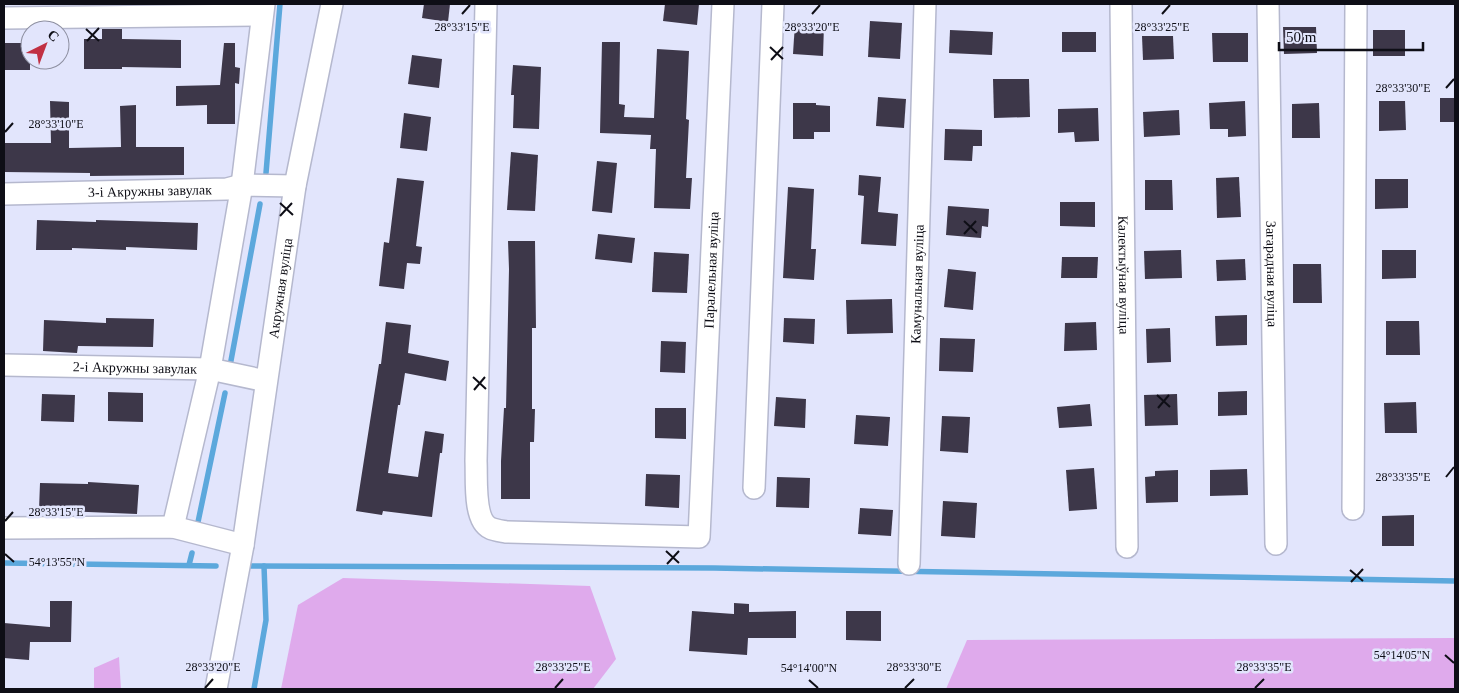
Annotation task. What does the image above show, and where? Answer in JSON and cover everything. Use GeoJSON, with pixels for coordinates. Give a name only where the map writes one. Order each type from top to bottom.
{"type":"FeatureCollection","features":[{"type":"Feature","properties":{"kind":"street","name":"Акружная вуліца"},"geometry":{"type":"LineString","coordinates":[[216,689],[243,545],[295,186],[332,4]]}},
{"type":"Feature","properties":{"kind":"street","name":"Паралельная вуліца"},"geometry":{"type":"LineString","coordinates":[[486,4],[476,461],[477,499],[481,518],[489,528],[506,532],[699,537],[723,4]]}},
{"type":"Feature","properties":{"kind":"street"},"geometry":{"type":"LineString","coordinates":[[754,488],[773,4]]}},
{"type":"Feature","properties":{"kind":"street","name":"Камунальная вуліца"},"geometry":{"type":"LineString","coordinates":[[909,564],[925,4]]}},
{"type":"Feature","properties":{"kind":"street","name":"Калектыўная вуліца"},"geometry":{"type":"LineString","coordinates":[[1121,4],[1127,547]]}},
{"type":"Feature","properties":{"kind":"street","name":"Загарадная вуліца"},"geometry":{"type":"LineString","coordinates":[[1268,4],[1276,544]]}},
{"type":"Feature","properties":{"kind":"street"},"geometry":{"type":"LineString","coordinates":[[1353,509],[1356,4]]}},
{"type":"Feature","properties":{"kind":"street"},"geometry":{"type":"LineString","coordinates":[[4,18],[263,9],[242,185],[210,369],[173,527]]}},
{"type":"Feature","properties":{"kind":"street","name":"3-і Акружны завулак"},"geometry":{"type":"LineString","coordinates":[[4,194],[227,189],[242,185],[295,186]]}},
{"type":"Feature","properties":{"kind":"street","name":"2-і Акружны завулак"},"geometry":{"type":"LineString","coordinates":[[4,365],[210,369],[266,381]]}},
{"type":"Feature","properties":{"kind":"street"},"geometry":{"type":"LineString","coordinates":[[4,528],[173,527],[243,545]]}},
{"type":"Feature","properties":{"kind":"shaded area"},"geometry":{"type":"Polygon","coordinates":[[[343,578],[590,586],[616,659],[593,689],[281,689],[298,605],[343,578]]]}},
{"type":"Feature","properties":{"kind":"shaded area"},"geometry":{"type":"Polygon","coordinates":[[[1455,638],[1455,689],[946,689],[967,640],[1455,638]]]}},
{"type":"Feature","properties":{"kind":"shaded area"},"geometry":{"type":"Polygon","coordinates":[[[119,657],[121,689],[94,689],[94,668],[119,657]]]}},
{"type":"Feature","properties":{"kind":"building"},"geometry":{"type":"Polygon","coordinates":[[[424,4],[450,4],[448,22],[422,18],[424,4]]]}},
{"type":"Feature","properties":{"kind":"building"},"geometry":{"type":"Polygon","coordinates":[[[665,4],[699,4],[697,25],[663,21],[665,4]]]}},
{"type":"Feature","properties":{"kind":"building"},"geometry":{"type":"Polygon","coordinates":[[[870,21],[902,23],[900,59],[868,57],[870,21]]]}},
{"type":"Feature","properties":{"kind":"building"},"geometry":{"type":"Polygon","coordinates":[[[795,23],[824,25],[823,56],[793,54],[795,23]]]}},
{"type":"Feature","properties":{"kind":"building"},"geometry":{"type":"Polygon","coordinates":[[[1283,27],[1316,27],[1317,53],[1284,54],[1283,27]]]}},
{"type":"Feature","properties":{"kind":"building"},"geometry":{"type":"Polygon","coordinates":[[[102,29],[122,29],[122,39],[181,40],[181,68],[122,67],[122,69],[84,69],[84,39],[102,39],[102,29]]]}},
{"type":"Feature","properties":{"kind":"building"},"geometry":{"type":"Polygon","coordinates":[[[950,30],[993,32],[992,55],[949,53],[950,30]]]}},
{"type":"Feature","properties":{"kind":"building"},"geometry":{"type":"Polygon","coordinates":[[[1373,30],[1405,30],[1405,56],[1373,56],[1373,30]]]}},
{"type":"Feature","properties":{"kind":"building"},"geometry":{"type":"Polygon","coordinates":[[[1062,32],[1096,32],[1096,52],[1062,52],[1062,32]]]}},
{"type":"Feature","properties":{"kind":"building"},"geometry":{"type":"Polygon","coordinates":[[[1212,33],[1248,33],[1248,62],[1213,62],[1212,33]]]}},
{"type":"Feature","properties":{"kind":"building"},"geometry":{"type":"Polygon","coordinates":[[[1142,36],[1173,36],[1174,59],[1143,60],[1142,36]]]}},
{"type":"Feature","properties":{"kind":"building"},"geometry":{"type":"Polygon","coordinates":[[[602,42],[620,42],[619,104],[625,105],[624,117],[654,118],[657,49],[689,51],[686,119],[689,120],[686,178],[692,178],[690,209],[654,208],[656,149],[650,149],[651,135],[600,133],[602,42]]]}},
{"type":"Feature","properties":{"kind":"building"},"geometry":{"type":"Polygon","coordinates":[[[4,43],[20,43],[20,70],[4,70],[4,43]]]}},
{"type":"Feature","properties":{"kind":"building"},"geometry":{"type":"Polygon","coordinates":[[[224,43],[235,43],[235,67],[240,68],[239,84],[235,83],[235,124],[207,124],[207,105],[176,106],[176,86],[220,85],[224,43]]]}},
{"type":"Feature","properties":{"kind":"building"},"geometry":{"type":"Polygon","coordinates":[[[412,55],[442,59],[439,88],[408,84],[412,55]]]}},
{"type":"Feature","properties":{"kind":"building"},"geometry":{"type":"Polygon","coordinates":[[[513,65],[541,67],[539,129],[513,128],[514,95],[511,95],[513,65]]]}},
{"type":"Feature","properties":{"kind":"building"},"geometry":{"type":"Polygon","coordinates":[[[993,79],[1029,79],[1030,117],[994,118],[993,79]]]}},
{"type":"Feature","properties":{"kind":"building"},"geometry":{"type":"Polygon","coordinates":[[[878,97],[906,99],[904,128],[876,126],[878,97]]]}},
{"type":"Feature","properties":{"kind":"building"},"geometry":{"type":"Polygon","coordinates":[[[1440,98],[1455,98],[1455,122],[1440,122],[1440,98]]]}},
{"type":"Feature","properties":{"kind":"building"},"geometry":{"type":"Polygon","coordinates":[[[50,101],[69,102],[69,148],[121,147],[120,106],[136,105],[136,147],[184,147],[184,175],[90,176],[90,173],[4,172],[4,143],[51,143],[50,101]]]}},
{"type":"Feature","properties":{"kind":"building"},"geometry":{"type":"Polygon","coordinates":[[[1245,101],[1246,136],[1228,137],[1228,129],[1210,129],[1209,103],[1245,101]]]}},
{"type":"Feature","properties":{"kind":"building"},"geometry":{"type":"Polygon","coordinates":[[[1379,101],[1405,101],[1406,130],[1379,131],[1379,101]]]}},
{"type":"Feature","properties":{"kind":"building"},"geometry":{"type":"Polygon","coordinates":[[[793,103],[816,103],[816,105],[830,106],[830,132],[814,132],[814,139],[793,139],[793,103]]]}},
{"type":"Feature","properties":{"kind":"building"},"geometry":{"type":"Polygon","coordinates":[[[1319,103],[1320,138],[1292,138],[1292,104],[1319,103]]]}},
{"type":"Feature","properties":{"kind":"building"},"geometry":{"type":"Polygon","coordinates":[[[1098,108],[1099,141],[1075,142],[1074,132],[1058,133],[1058,109],[1098,108]]]}},
{"type":"Feature","properties":{"kind":"building"},"geometry":{"type":"Polygon","coordinates":[[[1179,110],[1180,135],[1144,137],[1143,112],[1179,110]]]}},
{"type":"Feature","properties":{"kind":"building"},"geometry":{"type":"Polygon","coordinates":[[[404,113],[431,117],[427,151],[400,148],[404,113]]]}},
{"type":"Feature","properties":{"kind":"building"},"geometry":{"type":"Polygon","coordinates":[[[945,129],[982,130],[982,146],[973,146],[972,161],[944,160],[945,129]]]}},
{"type":"Feature","properties":{"kind":"building"},"geometry":{"type":"Polygon","coordinates":[[[511,152],[538,155],[535,211],[507,210],[511,152]]]}},
{"type":"Feature","properties":{"kind":"building"},"geometry":{"type":"Polygon","coordinates":[[[597,161],[617,163],[612,213],[592,211],[597,161]]]}},
{"type":"Feature","properties":{"kind":"building"},"geometry":{"type":"Polygon","coordinates":[[[859,175],[881,177],[878,212],[898,214],[896,246],[861,244],[864,196],[858,195],[859,175]]]}},
{"type":"Feature","properties":{"kind":"building"},"geometry":{"type":"Polygon","coordinates":[[[1239,177],[1241,217],[1217,218],[1216,178],[1239,177]]]}},
{"type":"Feature","properties":{"kind":"building"},"geometry":{"type":"Polygon","coordinates":[[[397,178],[424,181],[416,246],[422,247],[420,264],[407,263],[404,289],[379,286],[384,242],[389,243],[397,178]]]}},
{"type":"Feature","properties":{"kind":"building"},"geometry":{"type":"Polygon","coordinates":[[[1375,179],[1408,179],[1408,208],[1375,209],[1375,179]]]}},
{"type":"Feature","properties":{"kind":"building"},"geometry":{"type":"Polygon","coordinates":[[[1145,180],[1172,180],[1173,210],[1145,210],[1145,180]]]}},
{"type":"Feature","properties":{"kind":"building"},"geometry":{"type":"Polygon","coordinates":[[[788,187],[814,189],[811,249],[816,249],[814,280],[783,278],[788,187]]]}},
{"type":"Feature","properties":{"kind":"building"},"geometry":{"type":"Polygon","coordinates":[[[1060,202],[1095,202],[1095,227],[1060,226],[1060,202]]]}},
{"type":"Feature","properties":{"kind":"building"},"geometry":{"type":"Polygon","coordinates":[[[948,206],[989,209],[988,227],[982,226],[981,238],[946,235],[948,206]]]}},
{"type":"Feature","properties":{"kind":"building"},"geometry":{"type":"Polygon","coordinates":[[[37,220],[198,223],[197,250],[126,247],[126,250],[72,248],[72,250],[36,250],[37,220]]]}},
{"type":"Feature","properties":{"kind":"building"},"geometry":{"type":"Polygon","coordinates":[[[598,234],[635,238],[632,263],[595,259],[598,234]]]}},
{"type":"Feature","properties":{"kind":"building"},"geometry":{"type":"Polygon","coordinates":[[[508,241],[535,241],[536,328],[532,328],[532,409],[535,409],[534,442],[530,442],[530,499],[501,499],[501,461],[504,408],[506,408],[508,241]]]}},
{"type":"Feature","properties":{"kind":"building"},"geometry":{"type":"Polygon","coordinates":[[[1181,250],[1182,278],[1145,279],[1144,251],[1181,250]]]}},
{"type":"Feature","properties":{"kind":"building"},"geometry":{"type":"Polygon","coordinates":[[[1382,250],[1416,250],[1416,278],[1382,279],[1382,250]]]}},
{"type":"Feature","properties":{"kind":"building"},"geometry":{"type":"Polygon","coordinates":[[[654,252],[689,254],[687,293],[652,292],[654,252]]]}},
{"type":"Feature","properties":{"kind":"building"},"geometry":{"type":"Polygon","coordinates":[[[1062,257],[1098,257],[1097,278],[1061,278],[1062,257]]]}},
{"type":"Feature","properties":{"kind":"building"},"geometry":{"type":"Polygon","coordinates":[[[1245,259],[1246,280],[1217,281],[1216,260],[1245,259]]]}},
{"type":"Feature","properties":{"kind":"building"},"geometry":{"type":"Polygon","coordinates":[[[1293,264],[1321,264],[1322,303],[1293,303],[1293,264]]]}},
{"type":"Feature","properties":{"kind":"building"},"geometry":{"type":"Polygon","coordinates":[[[948,269],[976,272],[973,310],[944,307],[948,269]]]}},
{"type":"Feature","properties":{"kind":"building"},"geometry":{"type":"Polygon","coordinates":[[[892,299],[893,333],[847,334],[846,300],[892,299]]]}},
{"type":"Feature","properties":{"kind":"building"},"geometry":{"type":"Polygon","coordinates":[[[1247,315],[1247,345],[1216,346],[1215,316],[1247,315]]]}},
{"type":"Feature","properties":{"kind":"building"},"geometry":{"type":"Polygon","coordinates":[[[106,318],[154,319],[153,347],[78,346],[77,353],[43,351],[44,320],[106,323],[106,318]]]}},
{"type":"Feature","properties":{"kind":"building"},"geometry":{"type":"Polygon","coordinates":[[[784,318],[815,319],[814,344],[783,342],[784,318]]]}},
{"type":"Feature","properties":{"kind":"building"},"geometry":{"type":"Polygon","coordinates":[[[1386,321],[1419,321],[1420,355],[1386,355],[1386,321]]]}},
{"type":"Feature","properties":{"kind":"building"},"geometry":{"type":"Polygon","coordinates":[[[386,322],[411,325],[408,353],[449,361],[446,381],[405,373],[400,405],[398,405],[388,473],[418,477],[425,431],[444,434],[432,517],[383,511],[382,515],[356,511],[379,364],[381,364],[386,322]]]}},
{"type":"Feature","properties":{"kind":"building"},"geometry":{"type":"Polygon","coordinates":[[[1096,322],[1097,350],[1064,351],[1065,323],[1096,322]]]}},
{"type":"Feature","properties":{"kind":"building"},"geometry":{"type":"Polygon","coordinates":[[[1170,328],[1171,362],[1147,363],[1146,329],[1170,328]]]}},
{"type":"Feature","properties":{"kind":"building"},"geometry":{"type":"Polygon","coordinates":[[[940,338],[975,339],[973,372],[939,371],[940,338]]]}},
{"type":"Feature","properties":{"kind":"building"},"geometry":{"type":"Polygon","coordinates":[[[661,341],[686,342],[685,373],[660,372],[661,341]]]}},
{"type":"Feature","properties":{"kind":"building"},"geometry":{"type":"Polygon","coordinates":[[[1247,391],[1247,415],[1218,416],[1218,392],[1247,391]]]}},
{"type":"Feature","properties":{"kind":"building"},"geometry":{"type":"Polygon","coordinates":[[[108,392],[143,393],[143,422],[108,421],[108,392]]]}},
{"type":"Feature","properties":{"kind":"building"},"geometry":{"type":"Polygon","coordinates":[[[42,394],[75,395],[74,422],[41,421],[42,394]]]}},
{"type":"Feature","properties":{"kind":"building"},"geometry":{"type":"Polygon","coordinates":[[[1177,394],[1178,425],[1145,426],[1144,395],[1177,394]]]}},
{"type":"Feature","properties":{"kind":"building"},"geometry":{"type":"Polygon","coordinates":[[[776,397],[806,399],[805,428],[774,426],[776,397]]]}},
{"type":"Feature","properties":{"kind":"building"},"geometry":{"type":"Polygon","coordinates":[[[1416,402],[1417,433],[1385,433],[1384,403],[1416,402]]]}},
{"type":"Feature","properties":{"kind":"building"},"geometry":{"type":"Polygon","coordinates":[[[1090,404],[1092,426],[1059,428],[1057,407],[1090,404]]]}},
{"type":"Feature","properties":{"kind":"building"},"geometry":{"type":"Polygon","coordinates":[[[655,408],[686,408],[686,439],[655,438],[655,408]]]}},
{"type":"Feature","properties":{"kind":"building"},"geometry":{"type":"Polygon","coordinates":[[[856,415],[890,417],[888,446],[854,444],[856,415]]]}},
{"type":"Feature","properties":{"kind":"building"},"geometry":{"type":"Polygon","coordinates":[[[942,416],[970,417],[968,453],[940,451],[942,416]]]}},
{"type":"Feature","properties":{"kind":"building"},"geometry":{"type":"Polygon","coordinates":[[[1094,468],[1097,509],[1069,511],[1066,470],[1094,468]]]}},
{"type":"Feature","properties":{"kind":"building"},"geometry":{"type":"Polygon","coordinates":[[[1247,469],[1248,495],[1210,496],[1210,470],[1247,469]]]}},
{"type":"Feature","properties":{"kind":"building"},"geometry":{"type":"Polygon","coordinates":[[[1178,470],[1178,502],[1146,503],[1145,477],[1155,476],[1155,471],[1178,470]]]}},
{"type":"Feature","properties":{"kind":"building"},"geometry":{"type":"Polygon","coordinates":[[[646,474],[680,475],[679,508],[645,506],[646,474]]]}},
{"type":"Feature","properties":{"kind":"building"},"geometry":{"type":"Polygon","coordinates":[[[777,477],[810,478],[809,508],[776,507],[777,477]]]}},
{"type":"Feature","properties":{"kind":"building"},"geometry":{"type":"Polygon","coordinates":[[[88,482],[139,485],[137,514],[39,510],[40,483],[88,484],[88,482]]]}},
{"type":"Feature","properties":{"kind":"building"},"geometry":{"type":"Polygon","coordinates":[[[943,501],[977,503],[975,538],[941,536],[943,501]]]}},
{"type":"Feature","properties":{"kind":"building"},"geometry":{"type":"Polygon","coordinates":[[[860,508],[893,510],[891,536],[858,534],[860,508]]]}},
{"type":"Feature","properties":{"kind":"building"},"geometry":{"type":"Polygon","coordinates":[[[1414,515],[1414,546],[1382,546],[1382,516],[1414,515]]]}},
{"type":"Feature","properties":{"kind":"building"},"geometry":{"type":"Polygon","coordinates":[[[50,601],[72,601],[71,642],[30,642],[29,660],[4,658],[4,623],[50,627],[50,601]]]}},
{"type":"Feature","properties":{"kind":"building"},"geometry":{"type":"Polygon","coordinates":[[[734,603],[749,604],[749,612],[796,611],[796,638],[748,638],[747,655],[689,651],[692,611],[734,614],[734,603]]]}},
{"type":"Feature","properties":{"kind":"building"},"geometry":{"type":"Polygon","coordinates":[[[846,611],[881,611],[881,641],[846,640],[846,611]]]}},
{"type":"Feature","properties":{"kind":"waterway"},"geometry":{"type":"LineString","coordinates":[[266,173],[280,4]]}},
{"type":"Feature","properties":{"kind":"waterway"},"geometry":{"type":"LineString","coordinates":[[230,366],[260,204]]}},
{"type":"Feature","properties":{"kind":"waterway"},"geometry":{"type":"LineString","coordinates":[[198,522],[225,393]]}},
{"type":"Feature","properties":{"kind":"waterway"},"geometry":{"type":"LineString","coordinates":[[189,565],[192,553]]}},
{"type":"Feature","properties":{"kind":"waterway"},"geometry":{"type":"LineString","coordinates":[[4,563],[216,566]]}},
{"type":"Feature","properties":{"kind":"waterway"},"geometry":{"type":"LineString","coordinates":[[251,566],[714,568],[1455,581]]}},
{"type":"Feature","properties":{"kind":"waterway"},"geometry":{"type":"LineString","coordinates":[[254,689],[266,620],[264,566]]}}]}
